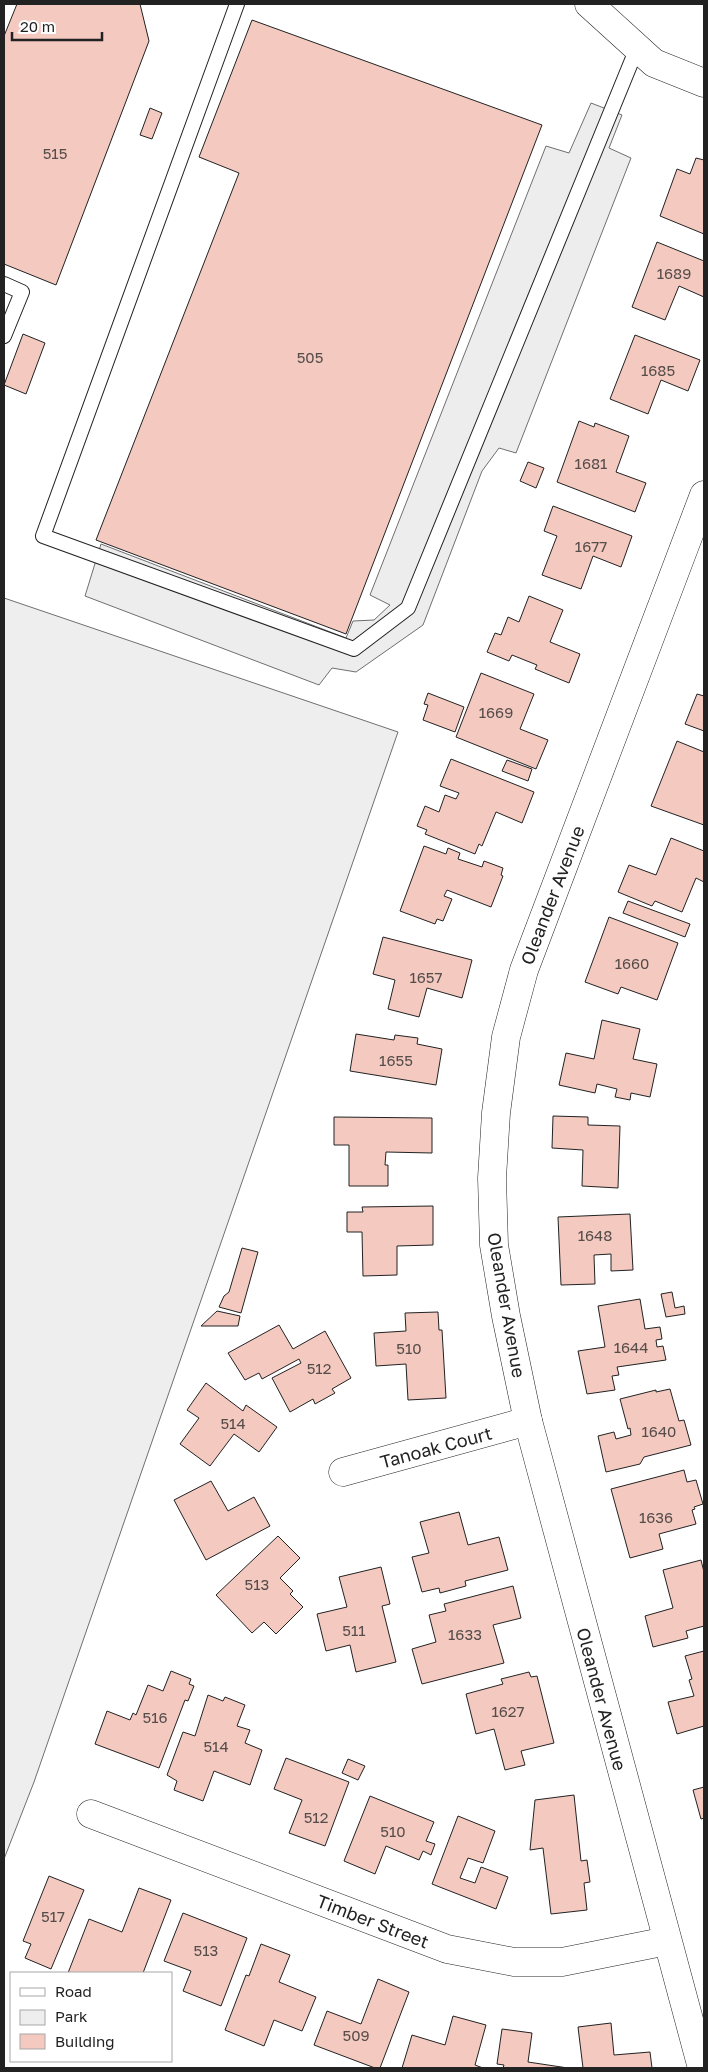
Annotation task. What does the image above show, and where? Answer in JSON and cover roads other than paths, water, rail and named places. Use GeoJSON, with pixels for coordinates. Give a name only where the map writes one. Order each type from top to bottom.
{"type":"FeatureCollection","features":[{"type":"Feature","properties":{"kind":"street"},"geometry":{"type":"LineString","coordinates":[[589,4],[654,63],[704,83]]}},
{"type":"Feature","properties":{"kind":"street","name":"Oleander Avenue"},"geometry":{"type":"LineString","coordinates":[[702,2068],[528,1421],[506,1316],[494,1245],[492,1178],[496,1113],[506,1038],[524,970],[704,495]]}},
{"type":"Feature","properties":{"kind":"street","name":"Tanoak Court"},"geometry":{"type":"LineString","coordinates":[[343,1472],[528,1421]]}},
{"type":"Feature","properties":{"kind":"street","name":"Timber Street"},"geometry":{"type":"LineString","coordinates":[[91,1814],[447,1949],[514,1962],[562,1962],[667,1941]]}},
{"type":"Feature","properties":{"kind":"lane"},"geometry":{"type":"LineString","coordinates":[[237,4],[43,536],[354,649],[408,608],[637,48]]}},
{"type":"Feature","properties":{"kind":"lane"},"geometry":{"type":"LineString","coordinates":[[4,284],[22,292],[4,336]]}}]}
